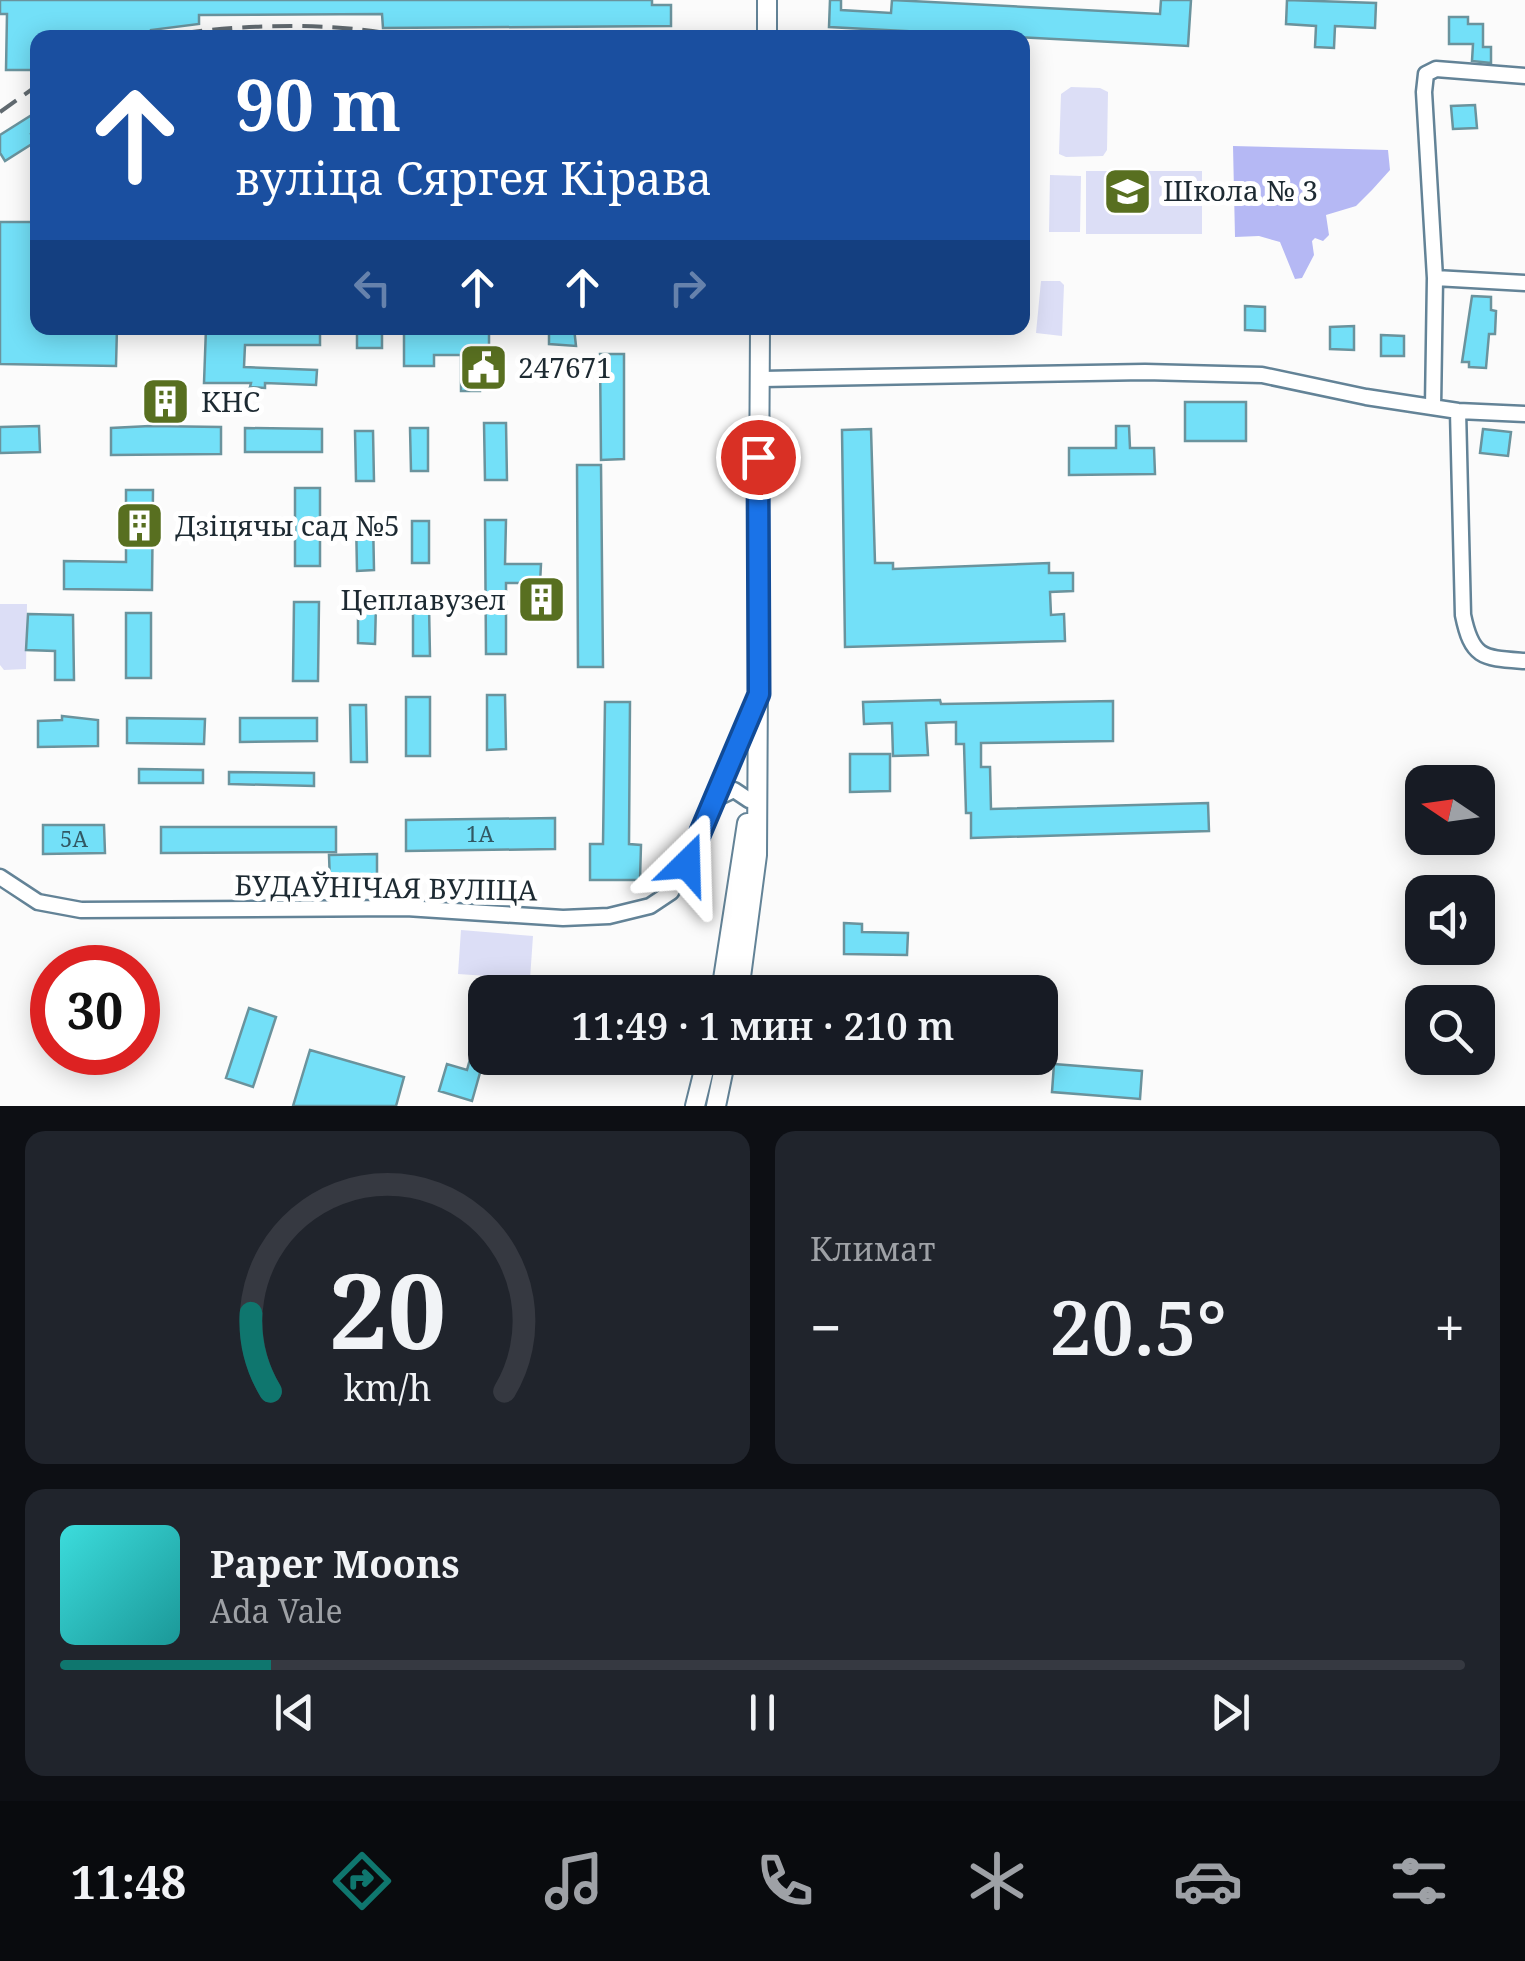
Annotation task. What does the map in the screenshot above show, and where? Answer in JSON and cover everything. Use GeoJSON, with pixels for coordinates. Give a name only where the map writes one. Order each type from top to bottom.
{"type":"FeatureCollection","features":[{"type":"Feature","properties":{"kind":"main road"},"geometry":{"type":"LineString","coordinates":[[767,30],[768,0]]}},
{"type":"Feature","properties":{"kind":"main road"},"geometry":{"type":"LineString","coordinates":[[724,975],[743,863],[749,740],[759,694],[760,335]]}},
{"type":"Feature","properties":{"kind":"main road"},"geometry":{"type":"LineString","coordinates":[[741,975],[757,856],[749,740]]}},
{"type":"Feature","properties":{"kind":"main road"},"geometry":{"type":"LineString","coordinates":[[695,1106],[703,1075]]}},
{"type":"Feature","properties":{"kind":"main road"},"geometry":{"type":"LineString","coordinates":[[716,1106],[722,1075]]}},
{"type":"Feature","properties":{"kind":"street"},"geometry":{"type":"LineString","coordinates":[[1433,406],[1435,278],[1426,74],[1436,69],[1525,76]]}},
{"type":"Feature","properties":{"kind":"street"},"geometry":{"type":"LineString","coordinates":[[1435,278],[1525,284]]}},
{"type":"Feature","properties":{"kind":"street"},"geometry":{"type":"LineString","coordinates":[[759,379],[1145,372],[1262,375],[1366,398],[1525,414]]}},
{"type":"Feature","properties":{"kind":"street"},"geometry":{"type":"LineString","coordinates":[[1458,410],[1463,615],[1468,642],[1492,659],[1525,662]]}},
{"type":"Feature","properties":{"kind":"street","name":"БУДАЎНІЧАЯ ВУЛІЦА"},"geometry":{"type":"LineString","coordinates":[[0,877],[38,902],[82,910],[406,908],[563,918],[609,916],[650,906],[671,892],[714,799],[749,740]]}},
{"type":"Feature","properties":{"kind":"street"},"geometry":{"type":"LineString","coordinates":[[714,799],[734,790],[749,800]]}},
{"type":"Feature","properties":{"kind":"shaded area"},"geometry":{"type":"Polygon","coordinates":[[[1071,87],[1108,92],[1107,150],[1103,156],[1059,154],[1061,94],[1071,87]]]}},
{"type":"Feature","properties":{"kind":"shaded area"},"geometry":{"type":"Polygon","coordinates":[[[1233,146],[1388,150],[1390,170],[1356,206],[1326,215],[1329,235],[1323,241],[1312,241],[1314,255],[1302,278],[1295,279],[1280,242],[1259,236],[1235,237],[1233,146]]]}},
{"type":"Feature","properties":{"kind":"shaded area"},"geometry":{"type":"Polygon","coordinates":[[[1086,171],[1202,171],[1202,234],[1086,234],[1086,171]]]}},
{"type":"Feature","properties":{"kind":"shaded area"},"geometry":{"type":"Polygon","coordinates":[[[1050,175],[1081,176],[1080,232],[1049,232],[1050,175]]]}},
{"type":"Feature","properties":{"kind":"shaded area"},"geometry":{"type":"Polygon","coordinates":[[[1041,281],[1060,281],[1064,285],[1062,336],[1036,333],[1041,281]]]}},
{"type":"Feature","properties":{"kind":"shaded area"},"geometry":{"type":"Polygon","coordinates":[[[0,604],[27,604],[26,669],[4,670],[0,665],[0,604]]]}},
{"type":"Feature","properties":{"kind":"shaded area"},"geometry":{"type":"Polygon","coordinates":[[[461,930],[533,936],[530,975],[458,974],[461,930]]]}},
{"type":"Feature","properties":{"kind":"building"},"geometry":{"type":"Polygon","coordinates":[[[0,0],[652,0],[652,5],[671,5],[671,26],[383,28],[382,14],[199,15],[199,24],[151,30],[30,30],[30,70],[6,70],[7,14],[0,14],[0,0]]]}},
{"type":"Feature","properties":{"kind":"building"},"geometry":{"type":"Polygon","coordinates":[[[830,0],[841,0],[841,10],[891,13],[892,0],[1160,14],[1161,0],[1191,0],[1188,46],[1030,38],[1030,30],[829,27],[830,0]]]}},
{"type":"Feature","properties":{"kind":"building"},"geometry":{"type":"Polygon","coordinates":[[[1287,0],[1376,3],[1375,28],[1335,26],[1334,48],[1315,47],[1316,26],[1286,24],[1287,0]]]}},
{"type":"Feature","properties":{"kind":"building"},"geometry":{"type":"Polygon","coordinates":[[[1449,17],[1468,17],[1468,24],[1483,24],[1483,47],[1491,47],[1491,63],[1472,61],[1473,44],[1449,44],[1449,17]]]}},
{"type":"Feature","properties":{"kind":"building"},"geometry":{"type":"Polygon","coordinates":[[[1475,105],[1477,128],[1453,129],[1451,106],[1475,105]]]}},
{"type":"Feature","properties":{"kind":"building"},"geometry":{"type":"Polygon","coordinates":[[[30,116],[30,145],[5,161],[0,153],[0,135],[30,116]]]}},
{"type":"Feature","properties":{"kind":"building"},"geometry":{"type":"Polygon","coordinates":[[[0,222],[30,222],[30,335],[117,335],[116,366],[0,364],[0,222]]]}},
{"type":"Feature","properties":{"kind":"building"},"geometry":{"type":"Polygon","coordinates":[[[1472,296],[1491,297],[1491,310],[1496,311],[1486,368],[1469,367],[1469,362],[1462,362],[1472,296]]]}},
{"type":"Feature","properties":{"kind":"building"},"geometry":{"type":"Polygon","coordinates":[[[1245,306],[1265,307],[1265,331],[1245,330],[1245,306]]]}},
{"type":"Feature","properties":{"kind":"building"},"geometry":{"type":"Polygon","coordinates":[[[1354,326],[1354,350],[1330,349],[1330,327],[1354,326]]]}},
{"type":"Feature","properties":{"kind":"building"},"geometry":{"type":"Polygon","coordinates":[[[206,335],[320,335],[320,345],[245,345],[244,367],[317,370],[316,385],[265,383],[265,388],[250,387],[251,383],[204,383],[206,335]]]}},
{"type":"Feature","properties":{"kind":"building"},"geometry":{"type":"Polygon","coordinates":[[[357,335],[382,335],[382,348],[357,348],[357,335]]]}},
{"type":"Feature","properties":{"kind":"building"},"geometry":{"type":"Polygon","coordinates":[[[404,335],[489,335],[489,376],[480,376],[480,391],[461,391],[461,355],[434,355],[434,366],[404,366],[404,335]]]}},
{"type":"Feature","properties":{"kind":"building"},"geometry":{"type":"Polygon","coordinates":[[[549,335],[575,335],[576,346],[549,344],[549,335]]]}},
{"type":"Feature","properties":{"kind":"building"},"geometry":{"type":"Polygon","coordinates":[[[1381,335],[1404,336],[1404,356],[1381,356],[1381,335]]]}},
{"type":"Feature","properties":{"kind":"building"},"geometry":{"type":"Polygon","coordinates":[[[600,354],[624,354],[624,459],[601,460],[600,354]]]}},
{"type":"Feature","properties":{"kind":"building"},"geometry":{"type":"Polygon","coordinates":[[[1185,402],[1246,402],[1246,441],[1185,441],[1185,402]]]}},
{"type":"Feature","properties":{"kind":"building"},"geometry":{"type":"Polygon","coordinates":[[[484,423],[506,423],[507,480],[485,480],[484,423]]]}},
{"type":"Feature","properties":{"kind":"building"},"geometry":{"type":"Polygon","coordinates":[[[39,426],[40,452],[0,453],[0,427],[39,426]]]}},
{"type":"Feature","properties":{"kind":"building"},"geometry":{"type":"Polygon","coordinates":[[[1116,426],[1129,426],[1130,448],[1154,448],[1155,474],[1069,475],[1069,448],[1116,448],[1116,426]]]}},
{"type":"Feature","properties":{"kind":"building"},"geometry":{"type":"Polygon","coordinates":[[[221,427],[221,454],[111,455],[111,428],[221,427]]]}},
{"type":"Feature","properties":{"kind":"building"},"geometry":{"type":"Polygon","coordinates":[[[245,428],[322,429],[322,452],[245,452],[245,428]]]}},
{"type":"Feature","properties":{"kind":"building"},"geometry":{"type":"Polygon","coordinates":[[[410,428],[428,428],[428,471],[411,471],[410,428]]]}},
{"type":"Feature","properties":{"kind":"building"},"geometry":{"type":"Polygon","coordinates":[[[871,429],[875,563],[893,563],[893,569],[1049,563],[1049,573],[1073,573],[1073,591],[1050,592],[1051,615],[1064,614],[1065,641],[845,647],[842,430],[871,429]]]}},
{"type":"Feature","properties":{"kind":"building"},"geometry":{"type":"Polygon","coordinates":[[[1483,429],[1511,432],[1508,456],[1480,453],[1483,429]]]}},
{"type":"Feature","properties":{"kind":"building"},"geometry":{"type":"Polygon","coordinates":[[[355,431],[373,431],[374,481],[356,481],[355,431]]]}},
{"type":"Feature","properties":{"kind":"building"},"geometry":{"type":"Polygon","coordinates":[[[577,465],[601,465],[603,667],[578,667],[577,465]]]}},
{"type":"Feature","properties":{"kind":"building"},"geometry":{"type":"Polygon","coordinates":[[[295,488],[320,488],[320,566],[295,566],[295,488]]]}},
{"type":"Feature","properties":{"kind":"building","name":"Дзіцячы сад №5"},"geometry":{"type":"Polygon","coordinates":[[[126,490],[153,490],[152,590],[64,589],[64,561],[126,562],[126,490]]]}},
{"type":"Feature","properties":{"kind":"building"},"geometry":{"type":"Polygon","coordinates":[[[356,518],[373,518],[374,570],[357,571],[356,518]]]}},
{"type":"Feature","properties":{"kind":"building"},"geometry":{"type":"Polygon","coordinates":[[[485,520],[506,520],[505,564],[541,564],[540,583],[506,583],[506,654],[486,654],[485,520]]]}},
{"type":"Feature","properties":{"kind":"building"},"geometry":{"type":"Polygon","coordinates":[[[412,521],[429,521],[429,563],[412,563],[412,521]]]}},
{"type":"Feature","properties":{"kind":"building"},"geometry":{"type":"Polygon","coordinates":[[[294,602],[319,602],[318,681],[293,681],[294,602]]]}},
{"type":"Feature","properties":{"kind":"building"},"geometry":{"type":"Polygon","coordinates":[[[358,602],[376,603],[375,644],[358,643],[358,602]]]}},
{"type":"Feature","properties":{"kind":"building"},"geometry":{"type":"Polygon","coordinates":[[[413,606],[429,606],[430,656],[413,656],[413,606]]]}},
{"type":"Feature","properties":{"kind":"building"},"geometry":{"type":"Polygon","coordinates":[[[126,613],[151,613],[151,678],[126,678],[126,613]]]}},
{"type":"Feature","properties":{"kind":"building"},"geometry":{"type":"Polygon","coordinates":[[[28,614],[73,615],[74,680],[55,680],[55,651],[26,650],[28,614]]]}},
{"type":"Feature","properties":{"kind":"building"},"geometry":{"type":"Polygon","coordinates":[[[487,695],[505,695],[506,749],[487,750],[487,695]]]}},
{"type":"Feature","properties":{"kind":"building"},"geometry":{"type":"Polygon","coordinates":[[[406,697],[430,697],[430,756],[406,756],[406,697]]]}},
{"type":"Feature","properties":{"kind":"building"},"geometry":{"type":"Polygon","coordinates":[[[940,700],[941,704],[1113,701],[1113,741],[981,743],[981,767],[990,767],[991,809],[1208,803],[1209,831],[971,838],[971,813],[966,813],[964,744],[956,744],[956,722],[926,723],[928,755],[893,756],[892,723],[864,724],[863,702],[940,700]]]}},
{"type":"Feature","properties":{"kind":"building"},"geometry":{"type":"Polygon","coordinates":[[[605,702],[630,702],[629,844],[641,845],[640,880],[590,880],[590,844],[603,844],[605,702]]]}},
{"type":"Feature","properties":{"kind":"building"},"geometry":{"type":"Polygon","coordinates":[[[350,705],[366,705],[367,762],[351,762],[350,705]]]}},
{"type":"Feature","properties":{"kind":"building"},"geometry":{"type":"Polygon","coordinates":[[[62,716],[98,720],[98,746],[38,747],[38,721],[62,720],[62,716]]]}},
{"type":"Feature","properties":{"kind":"building"},"geometry":{"type":"Polygon","coordinates":[[[127,718],[205,719],[204,744],[127,743],[127,718]]]}},
{"type":"Feature","properties":{"kind":"building"},"geometry":{"type":"Polygon","coordinates":[[[240,718],[317,718],[317,741],[240,742],[240,718]]]}},
{"type":"Feature","properties":{"kind":"building"},"geometry":{"type":"Polygon","coordinates":[[[850,754],[890,754],[890,791],[850,792],[850,754]]]}},
{"type":"Feature","properties":{"kind":"building"},"geometry":{"type":"Polygon","coordinates":[[[139,769],[203,770],[203,783],[139,783],[139,769]]]}},
{"type":"Feature","properties":{"kind":"building"},"geometry":{"type":"Polygon","coordinates":[[[229,772],[314,773],[314,786],[229,784],[229,772]]]}},
{"type":"Feature","properties":{"kind":"building"},"geometry":{"type":"Polygon","coordinates":[[[555,818],[555,849],[406,851],[406,820],[555,818]]]}},
{"type":"Feature","properties":{"kind":"building"},"geometry":{"type":"Polygon","coordinates":[[[43,825],[104,825],[105,853],[43,854],[43,825]]]}},
{"type":"Feature","properties":{"kind":"building"},"geometry":{"type":"Polygon","coordinates":[[[161,827],[336,827],[336,852],[161,853],[161,827]]]}},
{"type":"Feature","properties":{"kind":"building"},"geometry":{"type":"Polygon","coordinates":[[[377,854],[377,882],[330,883],[329,855],[377,854]]]}},
{"type":"Feature","properties":{"kind":"building"},"geometry":{"type":"Polygon","coordinates":[[[844,923],[862,924],[862,932],[908,933],[907,955],[844,954],[844,923]]]}},
{"type":"Feature","properties":{"kind":"building"},"geometry":{"type":"Polygon","coordinates":[[[249,1008],[276,1017],[253,1087],[226,1078],[249,1008]]]}},
{"type":"Feature","properties":{"kind":"building"},"geometry":{"type":"Polygon","coordinates":[[[310,1050],[404,1077],[396,1106],[293,1106],[310,1050]]]}},
{"type":"Feature","properties":{"kind":"building"},"geometry":{"type":"Polygon","coordinates":[[[447,1064],[467,1070],[468,1066],[468,1075],[479,1075],[472,1101],[439,1091],[447,1064]]]}},
{"type":"Feature","properties":{"kind":"building"},"geometry":{"type":"Polygon","coordinates":[[[1058,1064],[1142,1071],[1140,1099],[1052,1092],[1058,1064]]]}},
{"type":"Feature","properties":{"kind":"railway"},"geometry":{"type":"LineString","coordinates":[[220,30],[304,26],[364,30]]}},
{"type":"Feature","properties":{"kind":"railway"},"geometry":{"type":"LineString","coordinates":[[0,112],[30,91]]}},
{"type":"Feature","properties":{"kind":"place","name":"Школа № 3"},"geometry":{"type":"Point","coordinates":[1128,191]}},
{"type":"Feature","properties":{"kind":"place","name":"247671"},"geometry":{"type":"Point","coordinates":[483,368]}},
{"type":"Feature","properties":{"kind":"place","name":"КНС"},"geometry":{"type":"Point","coordinates":[166,402]}},
{"type":"Feature","properties":{"kind":"place","name":"Дзіцячы сад №5"},"geometry":{"type":"Point","coordinates":[140,526]}},
{"type":"Feature","properties":{"kind":"place","name":"Цеплавузел"},"geometry":{"type":"Point","coordinates":[541,600]}},
{"type":"Feature","properties":{"kind":"route"},"geometry":{"type":"LineString","coordinates":[[687,864],[759,694],[758,457]]}}]}
